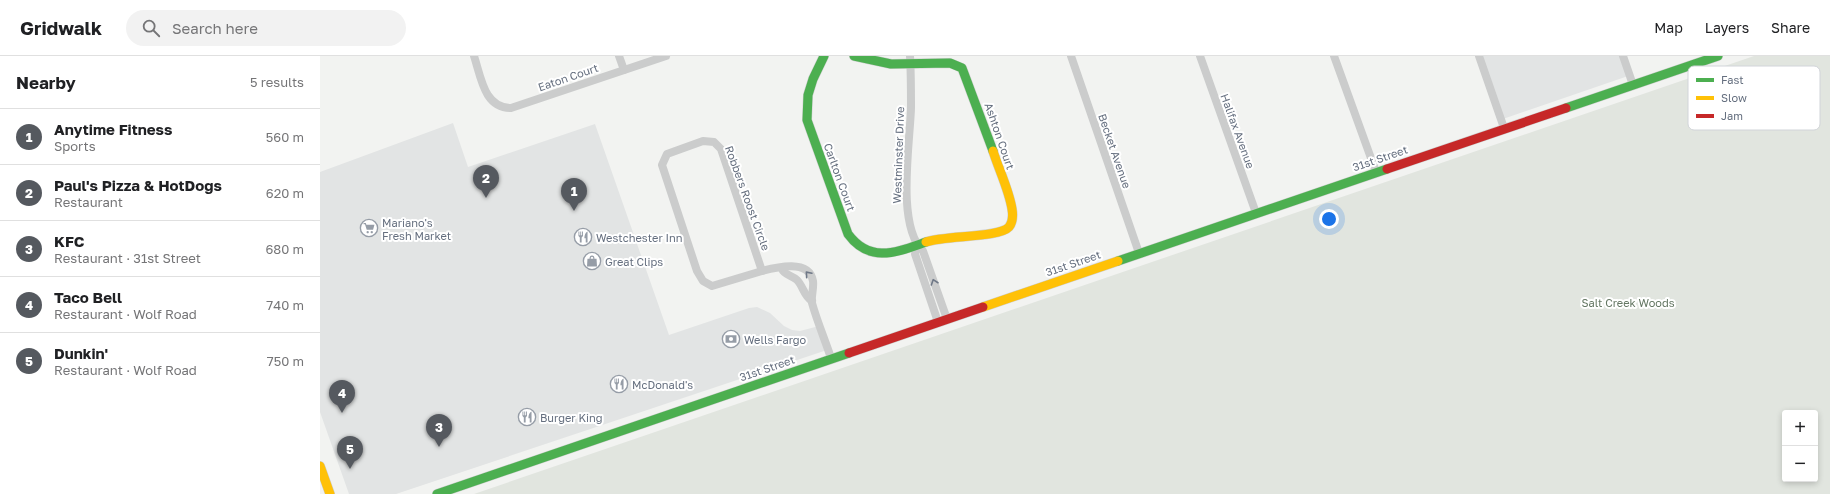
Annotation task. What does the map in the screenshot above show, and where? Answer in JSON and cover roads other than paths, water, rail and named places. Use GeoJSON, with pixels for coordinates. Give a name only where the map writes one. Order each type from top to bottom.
{"type":"FeatureCollection","features":[{"type":"Feature","properties":{"kind":"main road","name":"Carlton Court"},"geometry":{"type":"LineString","coordinates":[[824,56],[808,92],[805,112],[848,234],[859,246],[880,254],[894,253],[917,245]]}},
{"type":"Feature","properties":{"kind":"main road","name":"Ashton Court"},"geometry":{"type":"LineString","coordinates":[[854,56],[885,64],[910,61],[950,63],[962,68],[966,75],[1014,215],[1010,227],[1000,232],[944,237],[917,245]]}},
{"type":"Feature","properties":{"kind":"main road","name":"31st Street"},"geometry":{"type":"LineString","coordinates":[[1689,66],[1718,56]]}},
{"type":"Feature","properties":{"kind":"main road","name":"31st Street"},"geometry":{"type":"LineString","coordinates":[[437,494],[1688,66]]}},
{"type":"Feature","properties":{"kind":"main road"},"geometry":{"type":"LineString","coordinates":[[320,466],[330,494]]}},
{"type":"Feature","properties":{"kind":"street","name":"Eaton Court"},"geometry":{"type":"LineString","coordinates":[[474,56],[488,97],[499,106],[511,108],[666,56]]}},
{"type":"Feature","properties":{"kind":"street"},"geometry":{"type":"LineString","coordinates":[[619,56],[624,70]]}},
{"type":"Feature","properties":{"kind":"street","name":"Becket Avenue"},"geometry":{"type":"LineString","coordinates":[[1071,56],[1139,253]]}},
{"type":"Feature","properties":{"kind":"street","name":"Halifax Avenue"},"geometry":{"type":"LineString","coordinates":[[1200,56],[1256,213]]}},
{"type":"Feature","properties":{"kind":"street"},"geometry":{"type":"LineString","coordinates":[[1334,56],[1376,172]]}},
{"type":"Feature","properties":{"kind":"street"},"geometry":{"type":"LineString","coordinates":[[1479,56],[1504,128]]}},
{"type":"Feature","properties":{"kind":"street"},"geometry":{"type":"LineString","coordinates":[[1623,56],[1633,85]]}},
{"type":"Feature","properties":{"kind":"street","name":"Westminster Drive"},"geometry":{"type":"LineString","coordinates":[[910,61],[911,108],[906,184],[909,218],[917,245],[923,251],[947,319]]}},
{"type":"Feature","properties":{"kind":"street","name":"Robbers Roost Circle"},"geometry":{"type":"LineString","coordinates":[[762,270],[721,149],[718,145],[709,141],[704,141],[667,154],[663,161],[663,170],[698,271],[703,281],[712,286],[722,285],[762,270],[788,266],[798,267],[808,272],[813,280],[812,301],[832,358]]}},
{"type":"Feature","properties":{"kind":"street"},"geometry":{"type":"LineString","coordinates":[[917,245],[915,254],[938,322]]}},
{"type":"Feature","properties":{"kind":"street","name":"Robbers Roost Circle"},"geometry":{"type":"LineString","coordinates":[[782,268],[784,273],[797,280],[808,298],[812,301]]}},
{"type":"Feature","properties":{"kind":"place","name":"Paul's Pizza & HotDogs"},"geometry":{"type":"Point","coordinates":[486,198]}},
{"type":"Feature","properties":{"kind":"place","name":"Anytime Fitness"},"geometry":{"type":"Point","coordinates":[574,211]}},
{"type":"Feature","properties":{"kind":"place","name":"Mariano's Fresh Market"},"geometry":{"type":"Point","coordinates":[369,228]}},
{"type":"Feature","properties":{"kind":"place","name":"Westchester Inn"},"geometry":{"type":"Point","coordinates":[583,237]}},
{"type":"Feature","properties":{"kind":"place","name":"Great Clips"},"geometry":{"type":"Point","coordinates":[592,261]}},
{"type":"Feature","properties":{"kind":"place","name":"Wells Fargo"},"geometry":{"type":"Point","coordinates":[731,339]}},
{"type":"Feature","properties":{"kind":"place","name":"McDonald's"},"geometry":{"type":"Point","coordinates":[619,384]}},
{"type":"Feature","properties":{"kind":"place","name":"Taco Bell"},"geometry":{"type":"Point","coordinates":[342,413]}},
{"type":"Feature","properties":{"kind":"place","name":"Burger King"},"geometry":{"type":"Point","coordinates":[527,417]}},
{"type":"Feature","properties":{"kind":"place","name":"KFC"},"geometry":{"type":"Point","coordinates":[439,447]}},
{"type":"Feature","properties":{"kind":"place","name":"Dunkin'"},"geometry":{"type":"Point","coordinates":[350,469]}},
{"type":"Feature","properties":{"kind":"park label","name":"Salt Creek Woods"},"geometry":{"type":"Point","coordinates":[1628,302]}}]}
